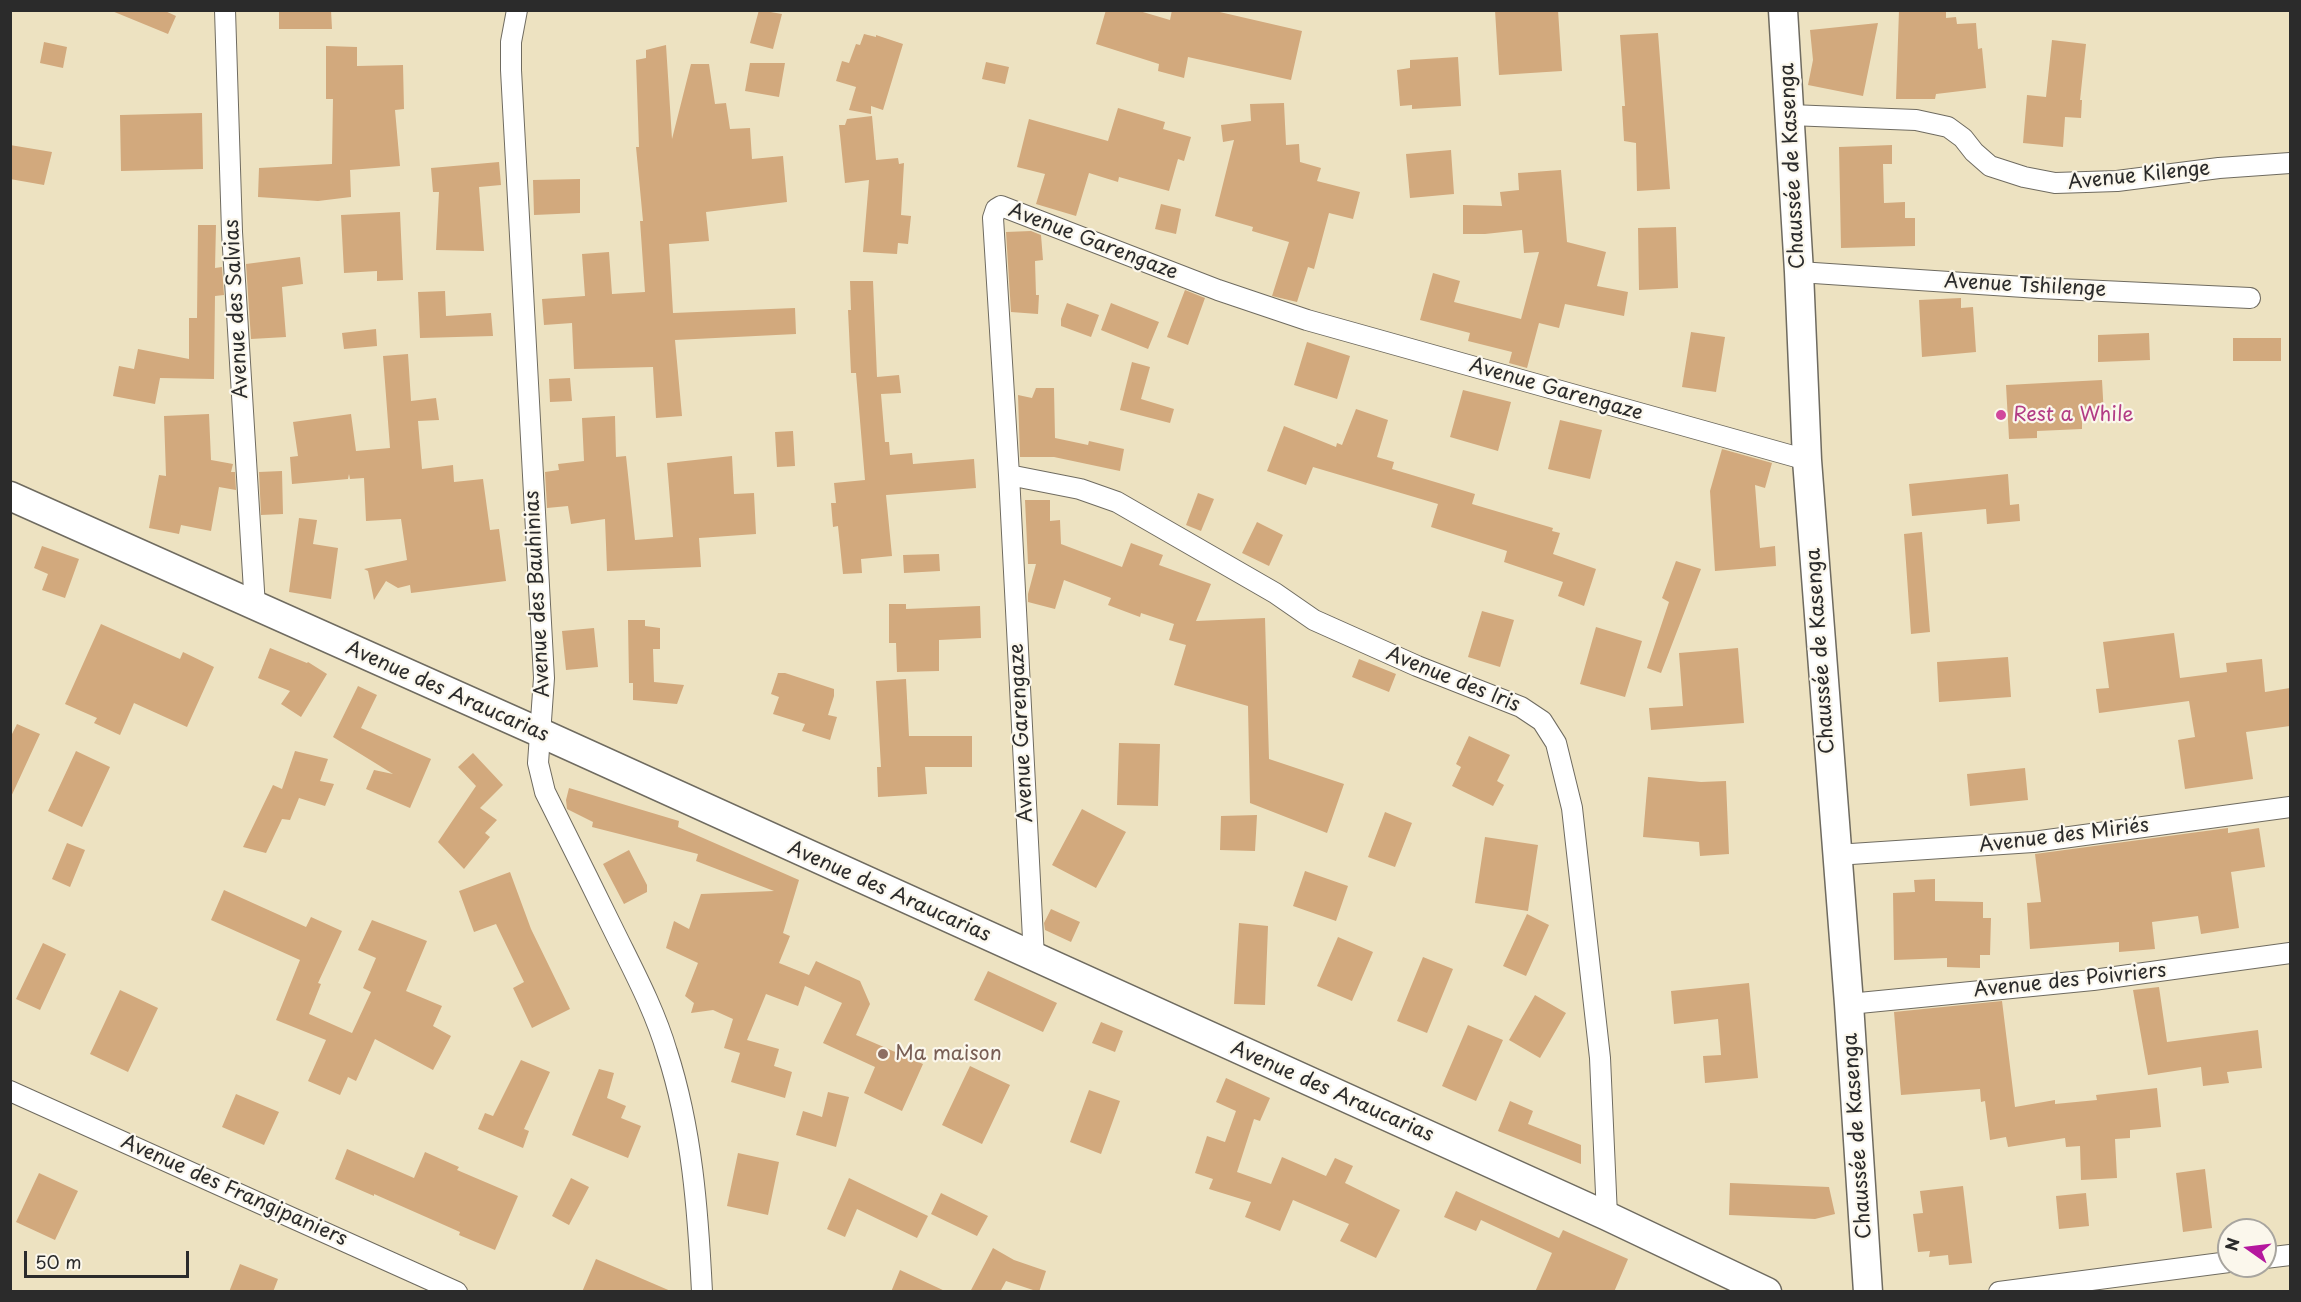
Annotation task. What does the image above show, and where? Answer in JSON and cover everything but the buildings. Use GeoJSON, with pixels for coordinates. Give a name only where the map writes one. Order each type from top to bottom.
{"type":"FeatureCollection","features":[{"type":"Feature","properties":{"kind":"street","name":"Avenue des Salvias"},"geometry":{"type":"LineString","coordinates":[[225,10],[233,243],[255,607]]}},
{"type":"Feature","properties":{"kind":"street","name":"Avenue des Bauhinias"},"geometry":{"type":"LineString","coordinates":[[517,10],[511,42],[511,70],[544,678],[538,763],[545,792],[638,980],[653,1012],[667,1052],[678,1089],[693,1177],[699,1230],[702,1292]]}},
{"type":"Feature","properties":{"kind":"street","name":"Chaussée de Kasenga"},"geometry":{"type":"LineString","coordinates":[[1783,10],[1799,272],[1807,460],[1849,1004],[1868,1292]]}},
{"type":"Feature","properties":{"kind":"street","name":"Avenue Kilenge"},"geometry":{"type":"LineString","coordinates":[[1790,115],[1916,120],[1939,125],[1963,138],[1990,166],[2024,177],[2055,183],[2117,181],[2219,168],[2290,163]]}},
{"type":"Feature","properties":{"kind":"street","name":"Avenue Garengaze"},"geometry":{"type":"LineString","coordinates":[[1034,958],[1010,475],[993,218],[996,209],[1001,206],[1208,286],[1307,320],[1807,460]]}},
{"type":"Feature","properties":{"kind":"street","name":"Avenue Tshilenge"},"geometry":{"type":"LineString","coordinates":[[1799,272],[2038,288],[2250,298]]}},
{"type":"Feature","properties":{"kind":"street","name":"Avenue des Iris"},"geometry":{"type":"LineString","coordinates":[[1010,475],[1080,489],[1117,502],[1275,593],[1314,620],[1417,666],[1521,707],[1542,721],[1556,743],[1572,808],[1600,1058],[1607,1216]]}},
{"type":"Feature","properties":{"kind":"street","name":"Avenue des Araucarias"},"geometry":{"type":"LineString","coordinates":[[10,496],[541,733],[1607,1216],[1767,1292]]}},
{"type":"Feature","properties":{"kind":"street","name":"Avenue des Miriés"},"geometry":{"type":"LineString","coordinates":[[1836,855],[2033,842],[2290,807]]}},
{"type":"Feature","properties":{"kind":"street","name":"Avenue des Poivriers"},"geometry":{"type":"LineString","coordinates":[[1849,1004],[2093,980],[2290,953]]}},
{"type":"Feature","properties":{"kind":"street","name":"Avenue des Frangipaniers"},"geometry":{"type":"LineString","coordinates":[[10,1091],[457,1292]]}},
{"type":"Feature","properties":{"kind":"street"},"geometry":{"type":"LineString","coordinates":[[1999,1292],[2217,1264]]}},
{"type":"Feature","properties":{"kind":"place","name":"Rest a While"},"geometry":{"type":"Point","coordinates":[2001,415]}},
{"type":"Feature","properties":{"kind":"place","name":"Ma maison"},"geometry":{"type":"Point","coordinates":[883,1054]}}]}
